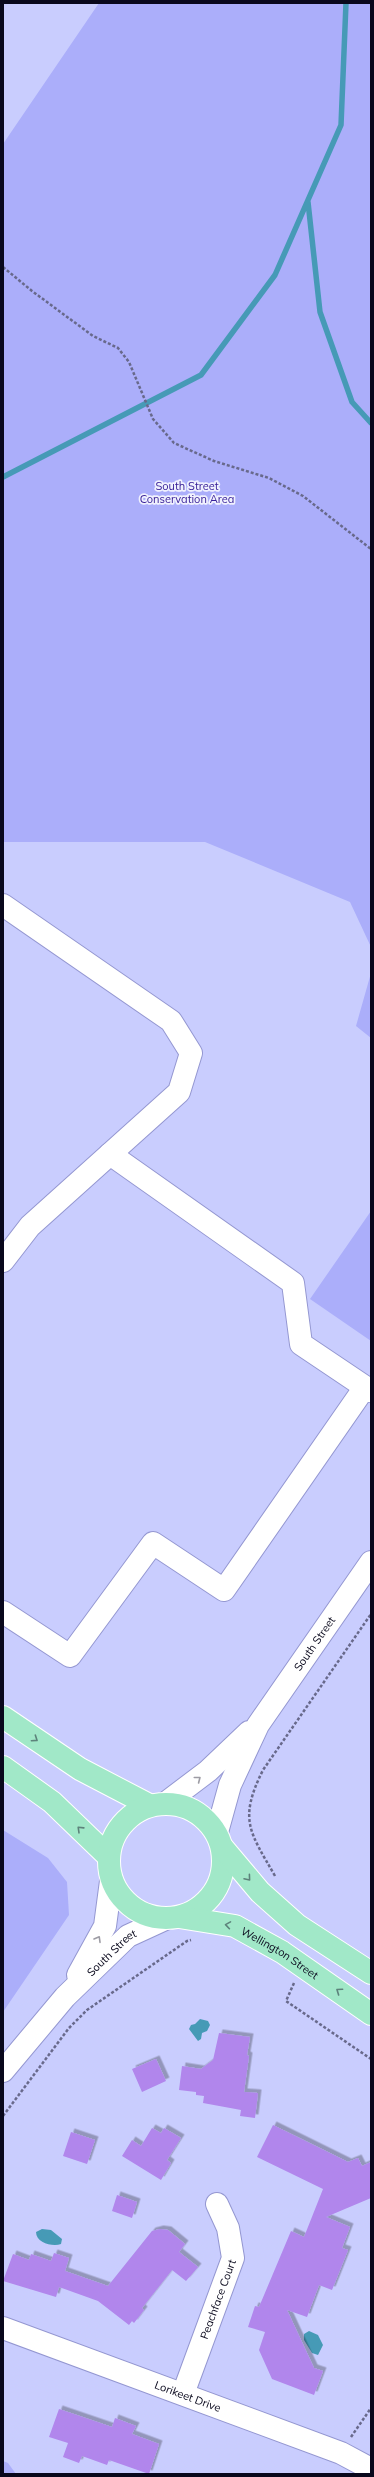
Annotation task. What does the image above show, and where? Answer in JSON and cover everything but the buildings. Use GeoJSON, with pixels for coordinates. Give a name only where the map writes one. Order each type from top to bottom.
{"type":"FeatureCollection","features":[{"type":"Feature","properties":{"kind":"main road"},"geometry":{"type":"LineString","coordinates":[[3,1717],[80,1769],[158,1804],[187,1806],[204,1817],[260,1892],[297,1925],[371,1973]]}},
{"type":"Feature","properties":{"kind":"main road"},"geometry":{"type":"LineString","coordinates":[[3,1767],[52,1802],[108,1856]]}},
{"type":"Feature","properties":{"kind":"main road","name":"Wellington Street"},"geometry":{"type":"LineString","coordinates":[[158,1804],[137,1810],[121,1824],[113,1837],[108,1856],[111,1880],[128,1905],[145,1915],[235,1926],[282,1952],[371,2014]]}},
{"type":"Feature","properties":{"kind":"main road"},"geometry":{"type":"LineString","coordinates":[[172,1918],[190,1913],[207,1901],[217,1888],[223,1869],[220,1840]]}},
{"type":"Feature","properties":{"kind":"street"},"geometry":{"type":"LineString","coordinates":[[3,905],[170,1021],[191,1053],[179,1092],[30,1226],[3,1261]]}},
{"type":"Feature","properties":{"kind":"street"},"geometry":{"type":"LineString","coordinates":[[3,1612],[70,1656],[153,1543],[224,1590],[368,1389],[301,1344],[294,1283],[110,1154]]}},
{"type":"Feature","properties":{"kind":"street","name":"South Street"},"geometry":{"type":"LineString","coordinates":[[220,1840],[230,1785],[258,1725],[371,1562]]}},
{"type":"Feature","properties":{"kind":"street","name":"South Street"},"geometry":{"type":"LineString","coordinates":[[158,1804],[208,1771],[258,1725]]}},
{"type":"Feature","properties":{"kind":"street","name":"South Street"},"geometry":{"type":"LineString","coordinates":[[65,1997],[106,1926],[111,1880]]}},
{"type":"Feature","properties":{"kind":"street","name":"South Street"},"geometry":{"type":"LineString","coordinates":[[3,2071],[65,1997],[128,1936],[172,1918]]}},
{"type":"Feature","properties":{"kind":"street","name":"Peachface Court"},"geometry":{"type":"LineString","coordinates":[[183,2394],[233,2258],[228,2228],[217,2204]]}},
{"type":"Feature","properties":{"kind":"street","name":"Lorikeet Drive"},"geometry":{"type":"LineString","coordinates":[[3,2328],[341,2453],[371,2469]]}},
{"type":"Feature","properties":{"kind":"path"},"geometry":{"type":"LineString","coordinates":[[3,267],[32,291],[93,336],[118,348],[129,362],[153,419],[174,443],[214,461],[269,478],[303,496],[371,549]]}},
{"type":"Feature","properties":{"kind":"path"},"geometry":{"type":"LineString","coordinates":[[280,1881],[252,1836],[248,1814],[253,1790],[263,1770],[371,1614]]}},
{"type":"Feature","properties":{"kind":"path"},"geometry":{"type":"LineString","coordinates":[[3,2116],[69,2028],[87,2010],[187,1941],[197,1939]]}},
{"type":"Feature","properties":{"kind":"path"},"geometry":{"type":"LineString","coordinates":[[286,1981],[293,1985],[286,2001],[290,2005],[371,2059]]}},
{"type":"Feature","properties":{"kind":"path"},"geometry":{"type":"LineString","coordinates":[[341,2453],[371,2408]]}},
{"type":"Feature","properties":{"kind":"green space","name":"South Street Conservation Area"},"geometry":{"type":"Polygon","coordinates":[[[99,3],[371,3],[371,947],[350,902],[205,842],[3,842],[3,144],[99,3]]]}},
{"type":"Feature","properties":{"kind":"green space"},"geometry":{"type":"Polygon","coordinates":[[[371,973],[371,1038],[356,1026],[371,973]]]}},
{"type":"Feature","properties":{"kind":"green space"},"geometry":{"type":"Polygon","coordinates":[[[371,1211],[371,1341],[310,1299],[371,1211]]]}},
{"type":"Feature","properties":{"kind":"green space"},"geometry":{"type":"Polygon","coordinates":[[[3,1830],[48,1858],[67,1882],[69,1915],[3,2012],[3,1830]]]}},
{"type":"Feature","properties":{"kind":"green space"},"geometry":{"type":"Polygon","coordinates":[[[3,2461],[8,2463],[16,2474],[3,2474],[3,2461]]]}},
{"type":"Feature","properties":{"kind":"shaded area"},"geometry":{"type":"Polygon","coordinates":[[[200,2019],[208,2021],[210,2025],[207,2031],[202,2033],[201,2039],[198,2041],[189,2029],[191,2025],[195,2024],[200,2019]]]}},
{"type":"Feature","properties":{"kind":"shaded area"},"geometry":{"type":"Polygon","coordinates":[[[42,2229],[51,2230],[62,2239],[61,2244],[54,2245],[39,2239],[36,2232],[42,2229]]]}},
{"type":"Feature","properties":{"kind":"shaded area"},"geometry":{"type":"Polygon","coordinates":[[[309,2331],[318,2335],[323,2345],[318,2355],[312,2353],[304,2340],[304,2334],[309,2331]]]}},
{"type":"Feature","properties":{"kind":"waterway"},"geometry":{"type":"LineString","coordinates":[[3,477],[201,375],[275,275],[341,125],[346,3]]}},
{"type":"Feature","properties":{"kind":"waterway"},"geometry":{"type":"LineString","coordinates":[[308,202],[320,312],[352,402],[371,423]]}}]}
